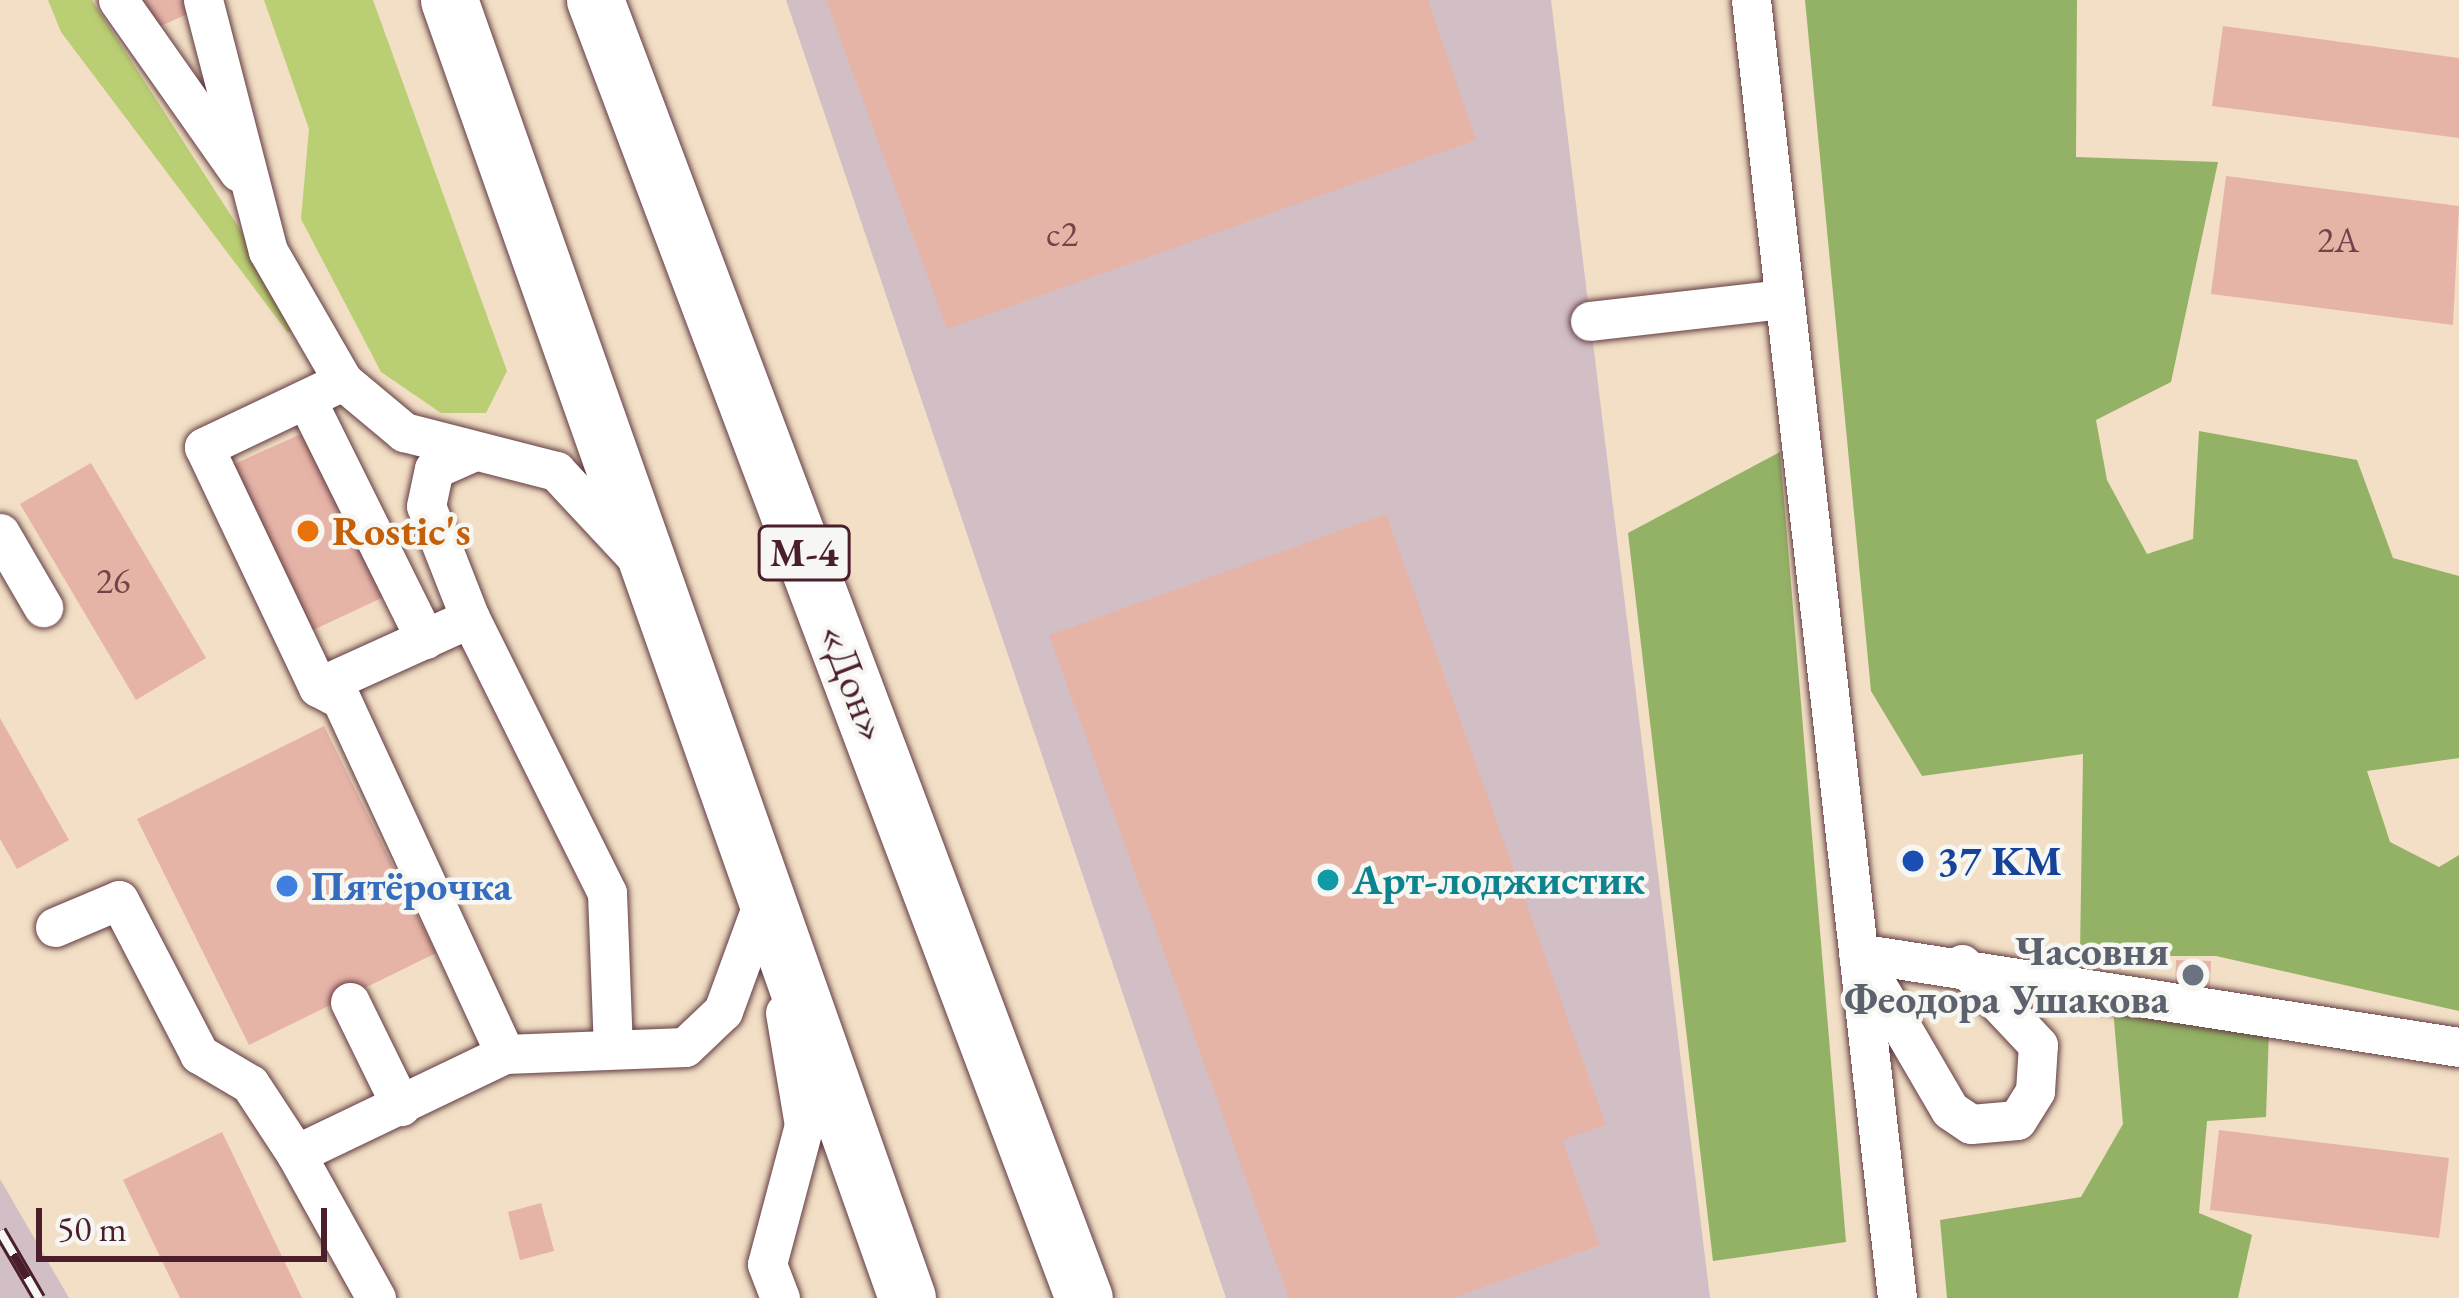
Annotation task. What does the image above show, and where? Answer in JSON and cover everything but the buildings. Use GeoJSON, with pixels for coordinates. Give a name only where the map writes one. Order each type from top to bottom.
{"type":"FeatureCollection","features":[{"type":"Feature","properties":{"kind":"highway"},"geometry":{"type":"LineString","coordinates":[[449,0],[908,1298]]}},
{"type":"Feature","properties":{"kind":"highway","name":"«Дон»"},"geometry":{"type":"LineString","coordinates":[[595,0],[1084,1298]]}},
{"type":"Feature","properties":{"kind":"street"},"geometry":{"type":"LineString","coordinates":[[118,0],[252,191]]}},
{"type":"Feature","properties":{"kind":"street"},"geometry":{"type":"LineString","coordinates":[[203,0],[268,251],[343,381],[404,432],[470,453],[556,471],[652,575]]}},
{"type":"Feature","properties":{"kind":"street"},"geometry":{"type":"LineString","coordinates":[[1751,0],[1897,1298]]}},
{"type":"Feature","properties":{"kind":"street"},"geometry":{"type":"LineString","coordinates":[[1591,321],[1782,299]]}},
{"type":"Feature","properties":{"kind":"street"},"geometry":{"type":"LineString","coordinates":[[343,381],[204,447],[318,687],[341,699],[506,1054]]}},
{"type":"Feature","properties":{"kind":"street"},"geometry":{"type":"LineString","coordinates":[[308,400],[425,639]]}},
{"type":"Feature","properties":{"kind":"street"},"geometry":{"type":"LineString","coordinates":[[470,453],[434,470],[426,506],[470,618],[607,893],[613,1049]]}},
{"type":"Feature","properties":{"kind":"street"},"geometry":{"type":"LineString","coordinates":[[0,533],[43,608]]}},
{"type":"Feature","properties":{"kind":"street"},"geometry":{"type":"LineString","coordinates":[[318,687],[470,618]]}},
{"type":"Feature","properties":{"kind":"street"},"geometry":{"type":"LineString","coordinates":[[296,1154],[506,1054],[686,1046],[723,1011],[765,896]]}},
{"type":"Feature","properties":{"kind":"street"},"geometry":{"type":"LineString","coordinates":[[765,896],[804,1125],[767,1264],[780,1298]]}},
{"type":"Feature","properties":{"kind":"street"},"geometry":{"type":"LineString","coordinates":[[55,928],[119,899],[199,1054],[250,1084],[296,1154],[376,1298]]}},
{"type":"Feature","properties":{"kind":"street"},"geometry":{"type":"LineString","coordinates":[[1858,953],[1962,964],[2459,1047]]}},
{"type":"Feature","properties":{"kind":"street"},"geometry":{"type":"LineString","coordinates":[[1858,953],[1950,1110],[1971,1124],[2017,1120],[2036,1091],[2038,1045],[1962,964]]}},
{"type":"Feature","properties":{"kind":"street"},"geometry":{"type":"LineString","coordinates":[[350,1002],[401,1106]]}},
{"type":"Feature","properties":{"kind":"shaded area"},"geometry":{"type":"Polygon","coordinates":[[[786,0],[1551,0],[1710,1298],[1226,1298],[786,0]]]}},
{"type":"Feature","properties":{"kind":"shaded area"},"geometry":{"type":"Polygon","coordinates":[[[0,1179],[69,1298],[0,1298],[0,1179]]]}},
{"type":"Feature","properties":{"kind":"green space"},"geometry":{"type":"Polygon","coordinates":[[[48,0],[92,0],[301,324],[288,333],[61,32],[48,0]]]}},
{"type":"Feature","properties":{"kind":"green space"},"geometry":{"type":"Polygon","coordinates":[[[264,0],[373,0],[507,371],[486,413],[441,413],[381,372],[301,219],[309,129],[264,0]]]}},
{"type":"Feature","properties":{"kind":"green space"},"geometry":{"type":"Polygon","coordinates":[[[1805,0],[2077,0],[2076,157],[2218,162],[2171,382],[2096,420],[2107,480],[2147,554],[2193,539],[2199,431],[2357,460],[2393,558],[2459,576],[2459,758],[2367,771],[2390,842],[2439,867],[2459,855],[2459,1011],[2216,956],[2080,956],[2083,754],[1922,776],[1871,691],[1805,0]]]}},
{"type":"Feature","properties":{"kind":"green space"},"geometry":{"type":"Polygon","coordinates":[[[1780,452],[1846,1242],[1713,1261],[1628,533],[1780,452]]]}},
{"type":"Feature","properties":{"kind":"green space"},"geometry":{"type":"Polygon","coordinates":[[[2113,1009],[2269,1030],[2266,1117],[2207,1121],[2199,1213],[2252,1235],[2238,1298],[1947,1298],[1940,1220],[2081,1197],[2123,1124],[2113,1009]]]}},
{"type":"Feature","properties":{"kind":"railway"},"geometry":{"type":"LineString","coordinates":[[0,1231],[39,1298]]}},
{"type":"Feature","properties":{"kind":"place","name":"Rostic's"},"geometry":{"type":"Point","coordinates":[308,531]}},
{"type":"Feature","properties":{"kind":"place","name":"37 KM"},"geometry":{"type":"Point","coordinates":[1913,861]}},
{"type":"Feature","properties":{"kind":"place","name":"Арт-лоджистик"},"geometry":{"type":"Point","coordinates":[1328,880]}},
{"type":"Feature","properties":{"kind":"place","name":"Пятёрочка"},"geometry":{"type":"Point","coordinates":[287,886]}},
{"type":"Feature","properties":{"kind":"place","name":"Часовня Феодора Ушакова"},"geometry":{"type":"Point","coordinates":[2193,975]}}]}
